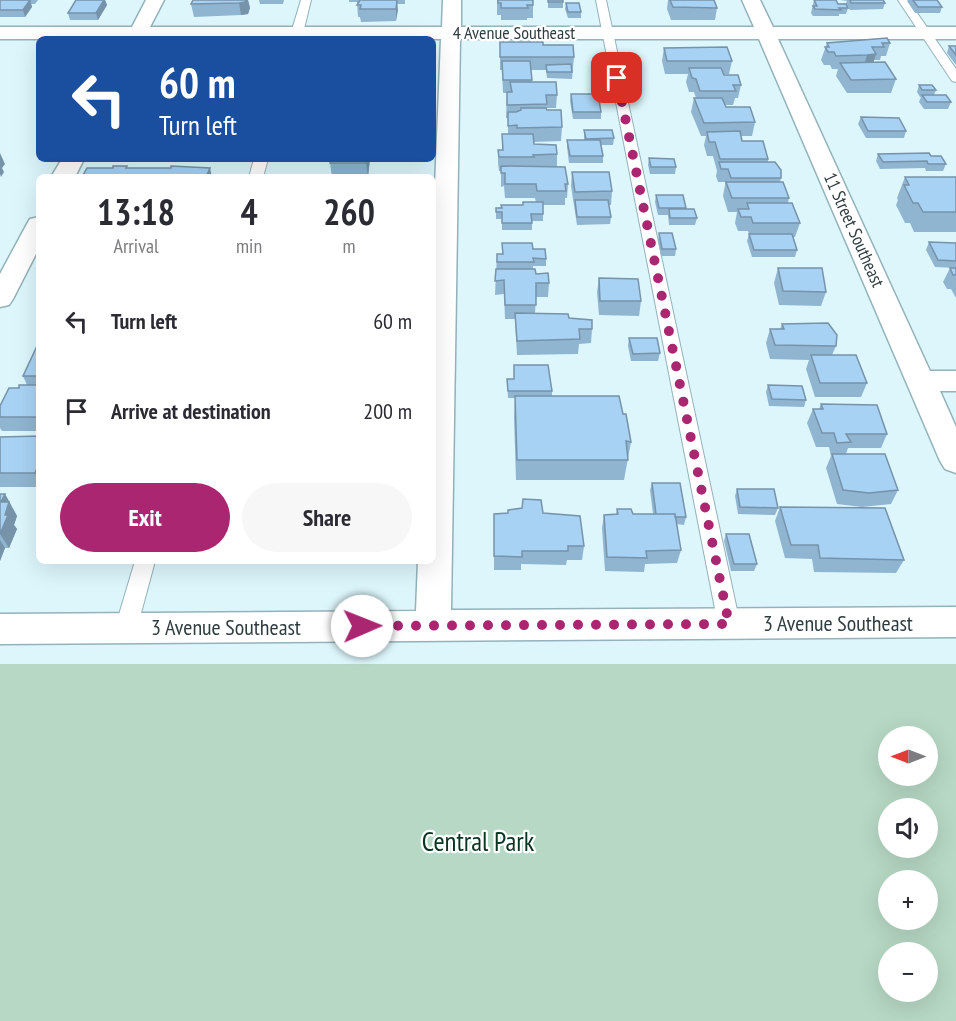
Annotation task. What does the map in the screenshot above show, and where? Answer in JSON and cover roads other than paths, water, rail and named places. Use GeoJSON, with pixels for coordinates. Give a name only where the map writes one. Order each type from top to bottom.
{"type":"FeatureCollection","features":[{"type":"Feature","properties":{"kind":"street"},"geometry":{"type":"LineString","coordinates":[[136,36],[155,0]]}},
{"type":"Feature","properties":{"kind":"street"},"geometry":{"type":"LineString","coordinates":[[436,432],[441,110],[452,33],[453,0]]}},
{"type":"Feature","properties":{"kind":"street","name":"11 Street Southeast"},"geometry":{"type":"LineString","coordinates":[[751,0],[956,461]]}},
{"type":"Feature","properties":{"kind":"street","name":"4 Avenue Southeast"},"geometry":{"type":"LineString","coordinates":[[0,33],[136,36],[297,33],[956,33]]}},
{"type":"Feature","properties":{"kind":"street"},"geometry":{"type":"LineString","coordinates":[[0,299],[36,230]]}},
{"type":"Feature","properties":{"kind":"street"},"geometry":{"type":"LineString","coordinates":[[921,381],[956,381]]}},
{"type":"Feature","properties":{"kind":"street"},"geometry":{"type":"LineString","coordinates":[[433,626],[434,564]]}},
{"type":"Feature","properties":{"kind":"street","name":"3 Avenue Southeast"},"geometry":{"type":"LineString","coordinates":[[0,629],[956,622]]}},
{"type":"Feature","properties":{"kind":"lane"},"geometry":{"type":"LineString","coordinates":[[297,33],[306,0]]}},
{"type":"Feature","properties":{"kind":"lane"},"geometry":{"type":"LineString","coordinates":[[601,0],[729,624]]}},
{"type":"Feature","properties":{"kind":"lane"},"geometry":{"type":"LineString","coordinates":[[903,0],[956,78]]}},
{"type":"Feature","properties":{"kind":"lane"},"geometry":{"type":"LineString","coordinates":[[126,628],[144,564]]}},
{"type":"Feature","properties":{"kind":"park label","name":"Central Park"},"geometry":{"type":"Point","coordinates":[478,842]}}]}
